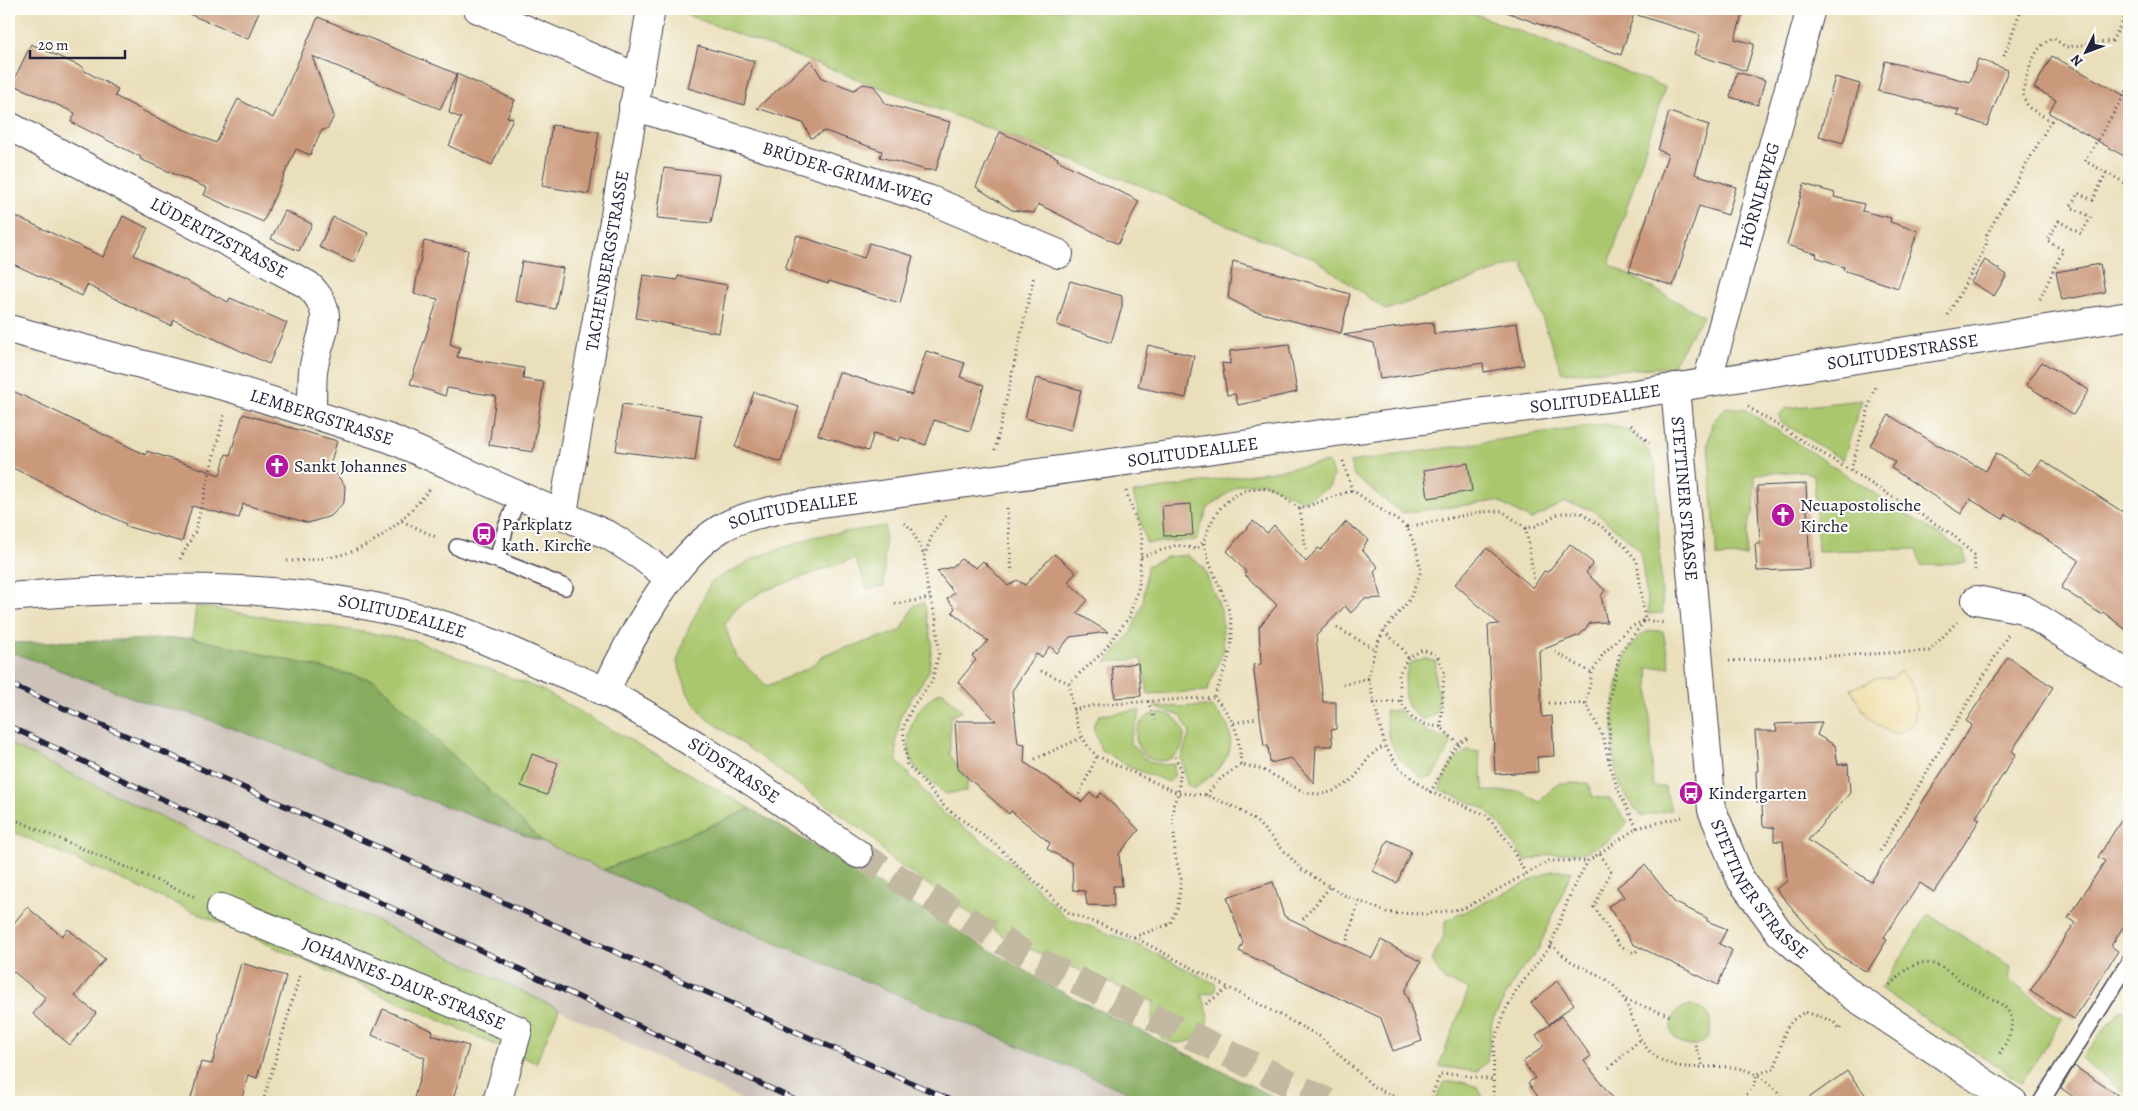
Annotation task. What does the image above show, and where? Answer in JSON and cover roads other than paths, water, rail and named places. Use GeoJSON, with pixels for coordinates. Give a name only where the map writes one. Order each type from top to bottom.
{"type":"FeatureCollection","features":[{"type":"Feature","properties":{"kind":"street"},"geometry":{"type":"LineString","coordinates":[[478,9],[639,78]]}},
{"type":"Feature","properties":{"kind":"street","name":"TACHENBERGSTRASSE"},"geometry":{"type":"LineString","coordinates":[[563,513],[651,9]]}},
{"type":"Feature","properties":{"kind":"street","name":"HÖRNLEWEG"},"geometry":{"type":"LineString","coordinates":[[1706,382],[1811,9]]}},
{"type":"Feature","properties":{"kind":"street","name":"BRÜDER-GRIMM-WEG"},"geometry":{"type":"LineString","coordinates":[[633,106],[928,199],[1050,250]]}},
{"type":"Feature","properties":{"kind":"street","name":"LÜDERITZSTRASSE"},"geometry":{"type":"LineString","coordinates":[[9,126],[300,280],[318,294],[324,304],[326,315],[313,371],[312,414]]}},
{"type":"Feature","properties":{"kind":"street","name":"SOLITUDESTRASSE"},"geometry":{"type":"LineString","coordinates":[[1675,387],[2129,316]]}},
{"type":"Feature","properties":{"kind":"street","name":"LEMBERGSTRASSE"},"geometry":{"type":"LineString","coordinates":[[9,329],[231,388],[391,439],[452,464],[519,496],[563,513],[610,536],[642,556],[670,578]]}},
{"type":"Feature","properties":{"kind":"street","name":"SOLITUDEALLEE"},"geometry":{"type":"LineString","coordinates":[[9,597],[92,590],[179,587],[296,594],[338,600],[446,626],[495,644],[605,692],[619,661],[670,578],[689,554],[722,528],[745,518],[785,508],[1675,387]]}},
{"type":"Feature","properties":{"kind":"street","name":"STETTINER STRASSE"},"geometry":{"type":"LineString","coordinates":[[1675,387],[1712,810],[1741,880],[1780,933],[1866,1006],[2013,1102]]}},
{"type":"Feature","properties":{"kind":"street"},"geometry":{"type":"LineString","coordinates":[[1976,600],[2023,609],[2129,674]]}},
{"type":"Feature","properties":{"kind":"street","name":"SÜDSTRASSE"},"geometry":{"type":"LineString","coordinates":[[605,692],[694,743],[858,854]]}},
{"type":"Feature","properties":{"kind":"street","name":"JOHANNES-DAUR-STRASSE"},"geometry":{"type":"LineString","coordinates":[[221,908],[518,1030],[497,1102]]}},
{"type":"Feature","properties":{"kind":"lane"},"geometry":{"type":"LineString","coordinates":[[497,560],[506,527],[519,496]]}},
{"type":"Feature","properties":{"kind":"lane"},"geometry":{"type":"LineString","coordinates":[[457,547],[497,560],[565,587]]}},
{"type":"Feature","properties":{"kind":"lane"},"geometry":{"type":"LineString","coordinates":[[2041,1102],[2129,962]]}},
{"type":"Feature","properties":{"kind":"tunnel"},"geometry":{"type":"LineString","coordinates":[[858,854],[1031,958],[1328,1102]]}},
{"type":"Feature","properties":{"kind":"railway"},"geometry":{"type":"LineString","coordinates":[[9,684],[955,1102]]}},
{"type":"Feature","properties":{"kind":"railway"},"geometry":{"type":"LineString","coordinates":[[9,726],[799,1102]]}},
{"type":"Feature","properties":{"kind":"place","name":"Sankt Johannes"},"geometry":{"type":"Point","coordinates":[277,466]}},
{"type":"Feature","properties":{"kind":"place","name":"Neuapostolische Kirche"},"geometry":{"type":"Point","coordinates":[1783,515]}},
{"type":"Feature","properties":{"kind":"place","name":"Parkplatz kath. Kirche"},"geometry":{"type":"Point","coordinates":[484,534]}},
{"type":"Feature","properties":{"kind":"place","name":"Kindergarten"},"geometry":{"type":"Point","coordinates":[1691,793]}}]}
